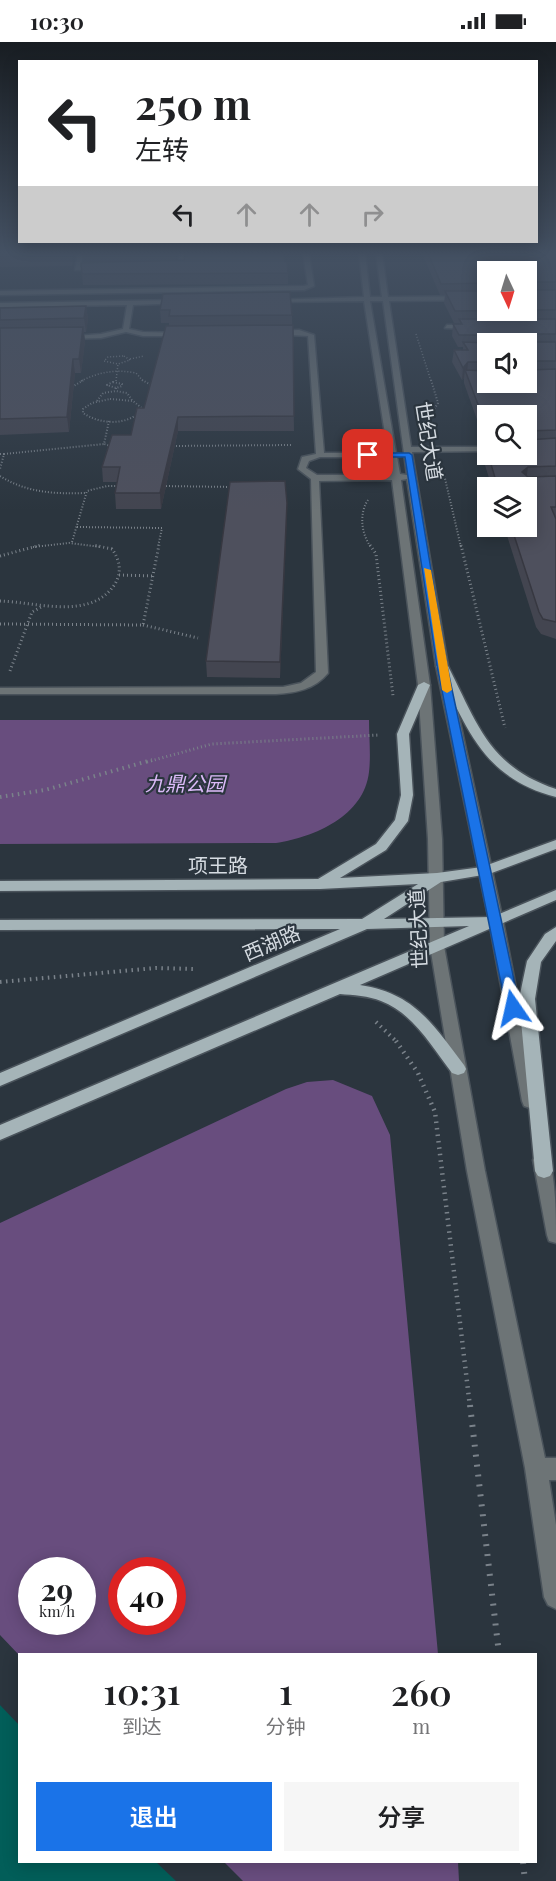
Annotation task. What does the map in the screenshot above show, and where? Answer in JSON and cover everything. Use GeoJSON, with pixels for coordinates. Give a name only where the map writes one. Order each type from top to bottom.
{"type":"FeatureCollection","features":[{"type":"Feature","properties":{"kind":"main road"},"geometry":{"type":"LineString","coordinates":[[442,666],[486,750],[510,771],[539,788],[556,793]]}},
{"type":"Feature","properties":{"kind":"main road"},"geometry":{"type":"LineString","coordinates":[[320,884],[381,847],[401,821],[407,795],[400,734],[424,685]]}},
{"type":"Feature","properties":{"kind":"main road","name":"西湖路"},"geometry":{"type":"LineString","coordinates":[[0,1080],[365,924],[437,878],[484,871],[556,844]]}},
{"type":"Feature","properties":{"kind":"main road","name":"项王路"},"geometry":{"type":"LineString","coordinates":[[0,886],[320,884],[437,878]]}},
{"type":"Feature","properties":{"kind":"main road"},"geometry":{"type":"LineString","coordinates":[[0,1133],[556,896]]}},
{"type":"Feature","properties":{"kind":"main road"},"geometry":{"type":"LineString","coordinates":[[0,925],[365,924],[496,921]]}},
{"type":"Feature","properties":{"kind":"main road"},"geometry":{"type":"LineString","coordinates":[[544,1172],[527,999],[534,961],[556,932]]}},
{"type":"Feature","properties":{"kind":"main road"},"geometry":{"type":"LineString","coordinates":[[338,988],[378,994],[398,1001],[415,1016],[458,1069]]}},
{"type":"Feature","properties":{"kind":"street"},"geometry":{"type":"LineString","coordinates":[[311,339],[319,450]]}},
{"type":"Feature","properties":{"kind":"street","name":"世纪大道"},"geometry":{"type":"LineString","coordinates":[[373,339],[396,477],[424,685],[437,878],[436,946],[458,1069],[546,1469],[556,1597]]}},
{"type":"Feature","properties":{"kind":"street","name":"世纪大道"},"geometry":{"type":"LineString","coordinates":[[392,339],[442,666],[496,921],[556,1235]]}},
{"type":"Feature","properties":{"kind":"street"},"geometry":{"type":"LineString","coordinates":[[412,477],[315,478],[302,469],[302,464],[305,459],[319,450],[392,454],[477,449]]}},
{"type":"Feature","properties":{"kind":"street"},"geometry":{"type":"LineString","coordinates":[[2,692],[269,691],[299,688],[316,681],[322,673],[315,478]]}},
{"type":"Feature","properties":{"kind":"path"},"geometry":{"type":"LineString","coordinates":[[116,355],[130,359],[128,362],[118,364],[106,362],[104,360],[116,355]]}},
{"type":"Feature","properties":{"kind":"path"},"geometry":{"type":"LineString","coordinates":[[116,382],[118,364]]}},
{"type":"Feature","properties":{"kind":"path"},"geometry":{"type":"LineString","coordinates":[[67,391],[100,372],[117,371],[136,373],[145,383],[155,386],[156,390]]}},
{"type":"Feature","properties":{"kind":"path"},"geometry":{"type":"LineString","coordinates":[[432,379],[438,403],[430,416],[506,733]]}},
{"type":"Feature","properties":{"kind":"path"},"geometry":{"type":"LineString","coordinates":[[96,402],[103,393],[116,389],[123,385],[116,382],[107,386],[116,389],[126,393],[132,401]]}},
{"type":"Feature","properties":{"kind":"path"},"geometry":{"type":"LineString","coordinates":[[110,399],[132,401],[141,405],[143,409],[142,412],[129,419],[109,421],[92,418],[83,413],[86,406],[96,402],[110,399]]}},
{"type":"Feature","properties":{"kind":"path"},"geometry":{"type":"LineString","coordinates":[[104,444],[109,421]]}},
{"type":"Feature","properties":{"kind":"path"},"geometry":{"type":"LineString","coordinates":[[0,454],[104,444],[112,446]]}},
{"type":"Feature","properties":{"kind":"path"},"geometry":{"type":"LineString","coordinates":[[169,446],[319,450]]}},
{"type":"Feature","properties":{"kind":"path"},"geometry":{"type":"LineString","coordinates":[[0,469],[4,454]]}},
{"type":"Feature","properties":{"kind":"path"},"geometry":{"type":"LineString","coordinates":[[0,477],[21,488],[42,493],[86,493],[107,486],[130,486]]}},
{"type":"Feature","properties":{"kind":"path"},"geometry":{"type":"LineString","coordinates":[[0,797],[45,790],[212,744],[400,734],[376,554],[365,539],[362,509],[370,498],[370,477]]}},
{"type":"Feature","properties":{"kind":"path"},"geometry":{"type":"LineString","coordinates":[[153,486],[234,487]]}},
{"type":"Feature","properties":{"kind":"path"},"geometry":{"type":"LineString","coordinates":[[72,542],[86,493]]}},
{"type":"Feature","properties":{"kind":"path"},"geometry":{"type":"LineString","coordinates":[[76,527],[162,528],[143,625]]}},
{"type":"Feature","properties":{"kind":"path"},"geometry":{"type":"LineString","coordinates":[[0,556],[37,546],[72,542],[112,549],[120,563],[119,575],[114,587],[107,595],[93,602],[62,608],[33,603],[0,602]]}},
{"type":"Feature","properties":{"kind":"path"},"geometry":{"type":"LineString","coordinates":[[119,575],[153,576]]}},
{"type":"Feature","properties":{"kind":"path"},"geometry":{"type":"LineString","coordinates":[[2,692],[32,612],[44,606]]}},
{"type":"Feature","properties":{"kind":"path"},"geometry":{"type":"LineString","coordinates":[[0,624],[143,625],[198,638]]}},
{"type":"Feature","properties":{"kind":"path"},"geometry":{"type":"LineString","coordinates":[[0,982],[156,968],[200,969]]}},
{"type":"Feature","properties":{"kind":"path"},"geometry":{"type":"LineString","coordinates":[[372,1019],[397,1039],[417,1069],[435,1112],[499,1653]]}},
{"type":"Feature","properties":{"kind":"path"},"geometry":{"type":"LineString","coordinates":[[523,1863],[525,1881]]}},
{"type":"Feature","properties":{"kind":"green space","name":"九鼎公园"},"geometry":{"type":"Polygon","coordinates":[[[0,720],[369,720],[369,772],[358,801],[335,822],[306,836],[276,843],[0,844],[0,720]]]}},
{"type":"Feature","properties":{"kind":"green space"},"geometry":{"type":"Polygon","coordinates":[[[333,1080],[372,1096],[390,1135],[438,1653],[18,1654],[0,1635],[0,1223],[286,1089],[307,1082],[333,1080]]]}},
{"type":"Feature","properties":{"kind":"green space"},"geometry":{"type":"Polygon","coordinates":[[[225,1863],[458,1863],[459,1881],[243,1881],[225,1863]]]}},
{"type":"Feature","properties":{"kind":"shaded area"},"geometry":{"type":"Polygon","coordinates":[[[0,1705],[18,1724],[18,1863],[157,1863],[176,1881],[0,1881],[0,1705]]]}},
{"type":"Feature","properties":{"kind":"building"},"geometry":{"type":"Polygon","coordinates":[[[0,339],[82,339],[79,359],[73,359],[67,417],[0,419],[0,339]]]}},
{"type":"Feature","properties":{"kind":"building"},"geometry":{"type":"Polygon","coordinates":[[[163,339],[293,339],[294,416],[178,417],[160,493],[115,493],[120,467],[102,467],[112,435],[131,435],[137,408],[144,408],[163,339]]]}},
{"type":"Feature","properties":{"kind":"building"},"geometry":{"type":"Polygon","coordinates":[[[463,342],[477,343],[477,362],[468,362],[463,368],[454,350],[468,350],[463,342]]]}},
{"type":"Feature","properties":{"kind":"building"},"geometry":{"type":"Polygon","coordinates":[[[537,342],[556,342],[556,361],[537,361],[537,342]]]}},
{"type":"Feature","properties":{"kind":"building"},"geometry":{"type":"Polygon","coordinates":[[[556,369],[556,430],[537,431],[537,405],[478,405],[465,370],[477,371],[477,393],[537,393],[537,370],[556,369]]]}},
{"type":"Feature","properties":{"kind":"building"},"geometry":{"type":"Polygon","coordinates":[[[556,438],[556,466],[528,467],[522,472],[528,477],[495,477],[491,465],[537,465],[537,439],[556,438]]]}},
{"type":"Feature","properties":{"kind":"building"},"geometry":{"type":"Polygon","coordinates":[[[556,476],[556,507],[551,507],[556,519],[556,622],[543,619],[515,537],[537,537],[537,477],[528,477],[556,476]]]}},
{"type":"Feature","properties":{"kind":"building"},"geometry":{"type":"Polygon","coordinates":[[[285,481],[287,503],[280,662],[206,661],[230,482],[285,481]]]}},
{"type":"Feature","properties":{"kind":"slow traffic"},"geometry":{"type":"LineString","coordinates":[[427,570],[447,690]]}},
{"type":"Feature","properties":{"kind":"route"},"geometry":{"type":"LineString","coordinates":[[368,455],[409,455],[442,666],[513,1008]]}}]}
